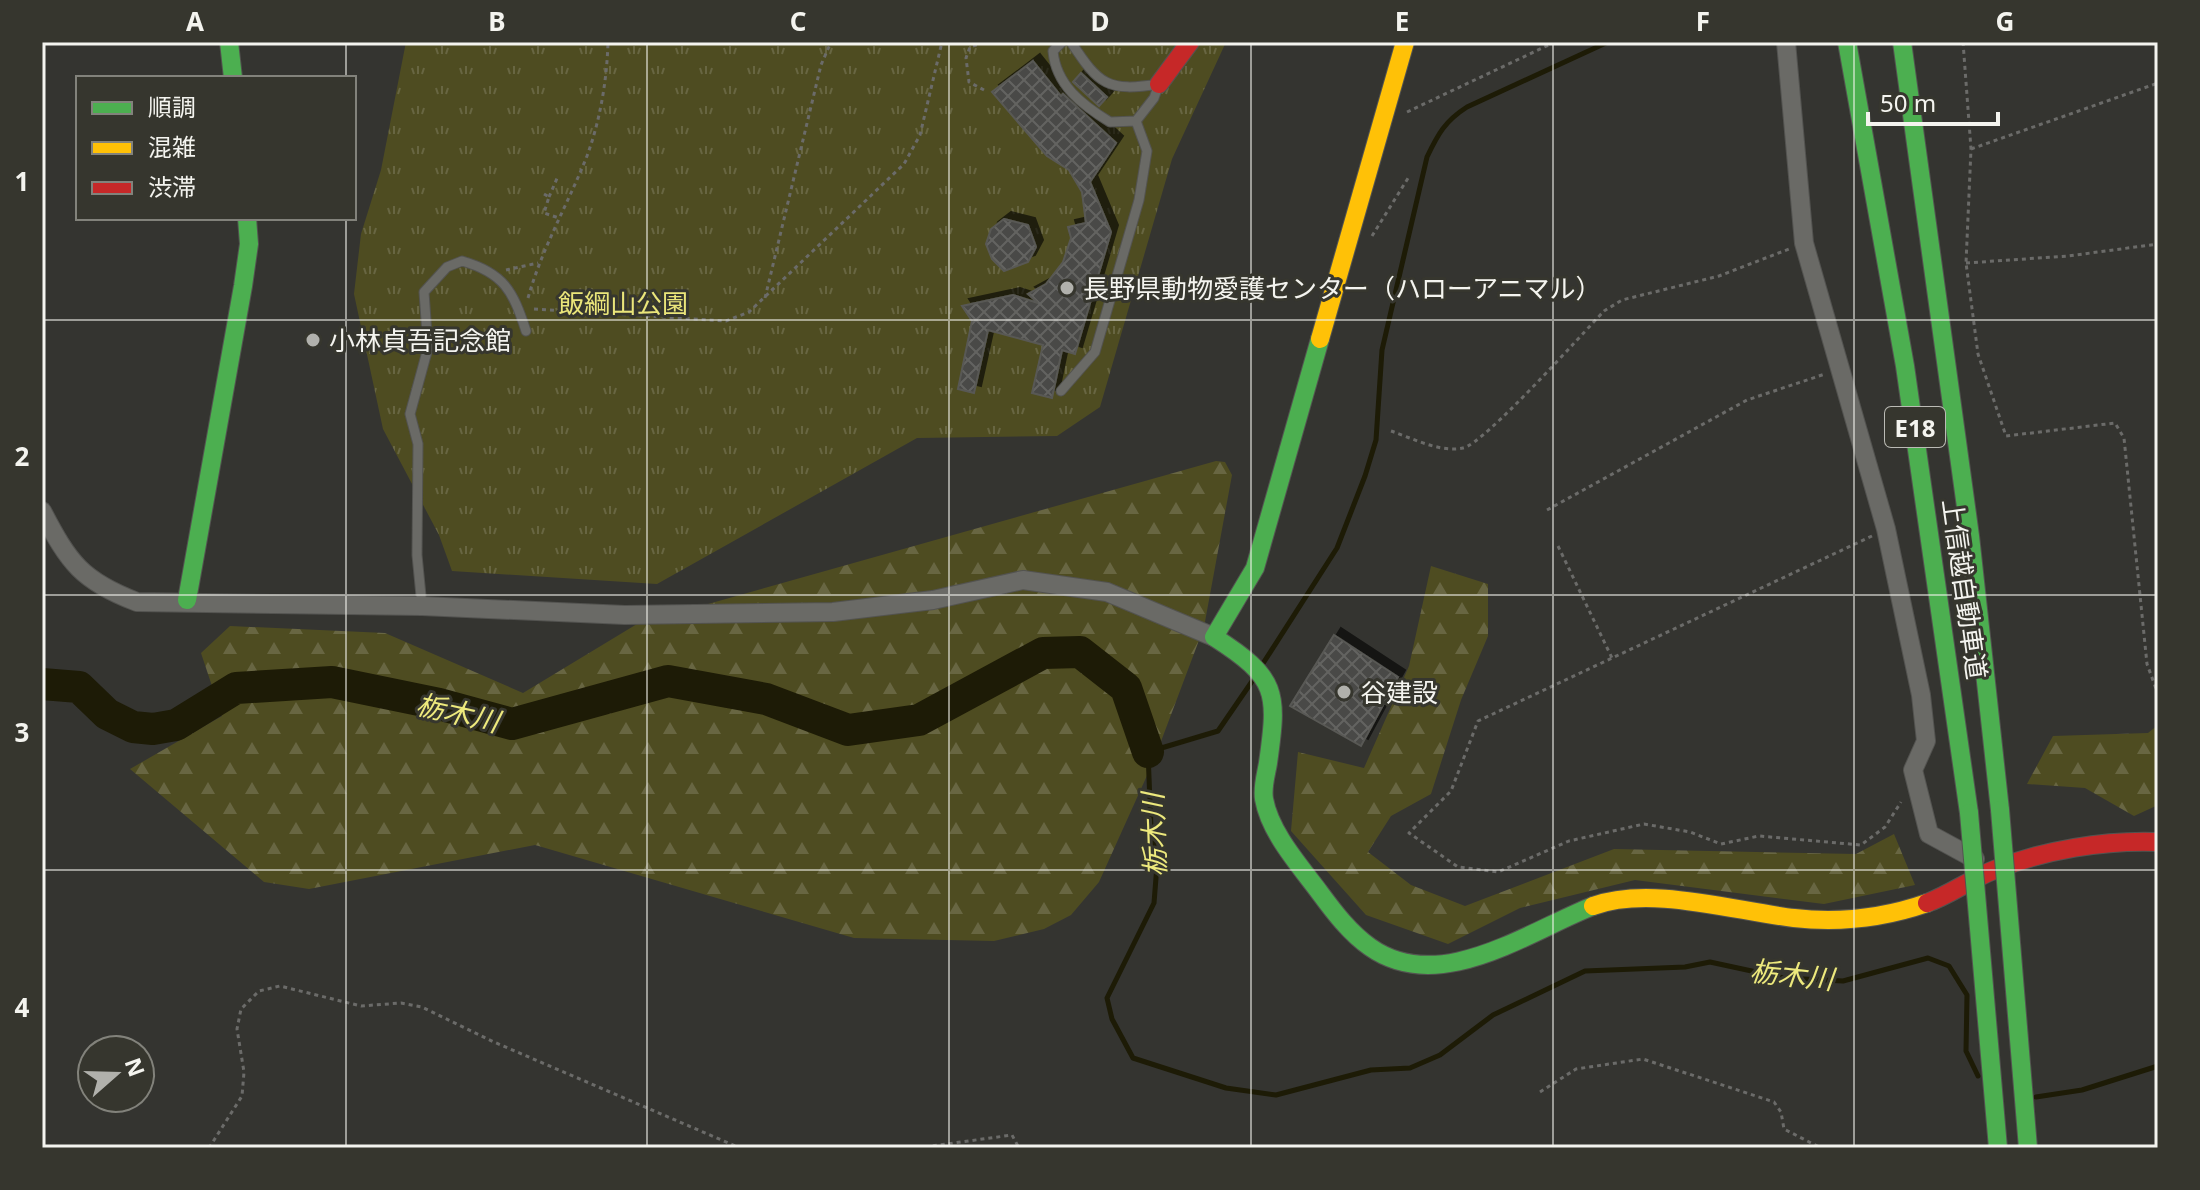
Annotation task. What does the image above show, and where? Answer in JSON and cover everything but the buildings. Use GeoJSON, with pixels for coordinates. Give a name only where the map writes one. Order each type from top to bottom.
{"type":"FeatureCollection","features":[{"type":"Feature","properties":{"kind":"main road"},"geometry":{"type":"LineString","coordinates":[[229,42],[233,76]]}},
{"type":"Feature","properties":{"kind":"main road"},"geometry":{"type":"LineString","coordinates":[[1159,84],[1190,42]]}},
{"type":"Feature","properties":{"kind":"main road"},"geometry":{"type":"LineString","coordinates":[[1405,42],[1294,442],[1255,568],[1214,637],[1240,653],[1267,683],[1275,706],[1264,799],[1273,828],[1333,909],[1368,946],[1388,958],[1442,966],[1487,955],[1534,929],[1607,901],[1690,901],[1814,919],[1856,919],[1954,892],[1994,870],[2100,844],[2136,840],[2158,842]]}},
{"type":"Feature","properties":{"kind":"main road","name":"上信越自動車道"},"geometry":{"type":"LineString","coordinates":[[1847,42],[1905,366],[1969,813],[1998,1148]]}},
{"type":"Feature","properties":{"kind":"main road","name":"上信越自動車道"},"geometry":{"type":"LineString","coordinates":[[1902,42],[1970,536],[2000,810],[2028,1148]]}},
{"type":"Feature","properties":{"kind":"main road"},"geometry":{"type":"LineString","coordinates":[[187,600],[243,286],[249,244],[247,220]]}},
{"type":"Feature","properties":{"kind":"street"},"geometry":{"type":"LineString","coordinates":[[1786,42],[1804,243],[1886,529],[1921,695],[1926,741],[1913,770],[1918,803],[1929,834],[1994,870]]}},
{"type":"Feature","properties":{"kind":"street"},"geometry":{"type":"LineString","coordinates":[[42,511],[70,559],[100,588],[137,602],[187,600],[422,606],[625,615],[833,612],[933,600],[1023,580],[1107,592],[1214,637]]}},
{"type":"Feature","properties":{"kind":"lane"},"geometry":{"type":"LineString","coordinates":[[1062,42],[1053,51],[1055,69],[1068,89],[1110,122],[1136,121],[1154,98],[1159,84],[1115,88],[1094,74],[1071,42]]}},
{"type":"Feature","properties":{"kind":"lane"},"geometry":{"type":"LineString","coordinates":[[1061,391],[1095,352],[1139,200],[1147,151],[1136,121]]}},
{"type":"Feature","properties":{"kind":"lane"},"geometry":{"type":"LineString","coordinates":[[422,606],[417,555],[418,444],[410,414],[428,348],[424,292],[447,267],[462,261],[493,272],[507,288],[526,331]]}},
{"type":"Feature","properties":{"kind":"path"},"geometry":{"type":"LineString","coordinates":[[608,42],[607,71],[588,154],[538,263],[525,309],[726,321],[749,312],[904,164],[920,135],[942,42]]}},
{"type":"Feature","properties":{"kind":"path"},"geometry":{"type":"LineString","coordinates":[[764,299],[821,65],[831,42]]}},
{"type":"Feature","properties":{"kind":"path"},"geometry":{"type":"LineString","coordinates":[[984,90],[969,82],[966,58],[970,47],[985,42]]}},
{"type":"Feature","properties":{"kind":"path"},"geometry":{"type":"LineString","coordinates":[[1379,127],[1555,42]]}},
{"type":"Feature","properties":{"kind":"path"},"geometry":{"type":"LineString","coordinates":[[1963,42],[1971,149],[1966,263],[1978,354],[2006,436],[2115,423],[2124,438],[2147,664],[2158,694]]}},
{"type":"Feature","properties":{"kind":"path"},"geometry":{"type":"LineString","coordinates":[[1971,149],[2158,83]]}},
{"type":"Feature","properties":{"kind":"path"},"geometry":{"type":"LineString","coordinates":[[1366,242],[1410,175]]}},
{"type":"Feature","properties":{"kind":"path"},"geometry":{"type":"LineString","coordinates":[[558,176],[544,213],[559,218]]}},
{"type":"Feature","properties":{"kind":"path"},"geometry":{"type":"LineString","coordinates":[[544,194],[549,197]]}},
{"type":"Feature","properties":{"kind":"path"},"geometry":{"type":"LineString","coordinates":[[1391,431],[1447,450],[1466,448],[1506,413],[1604,311],[1622,300],[1719,276],[1804,243]]}},
{"type":"Feature","properties":{"kind":"path"},"geometry":{"type":"LineString","coordinates":[[1966,263],[2068,256],[2158,244]]}},
{"type":"Feature","properties":{"kind":"path"},"geometry":{"type":"LineString","coordinates":[[493,272],[538,263]]}},
{"type":"Feature","properties":{"kind":"path"},"geometry":{"type":"LineString","coordinates":[[1547,510],[1747,400],[1839,368]]}},
{"type":"Feature","properties":{"kind":"path"},"geometry":{"type":"LineString","coordinates":[[1886,529],[1478,721],[1451,791],[1409,833],[1458,867],[1498,872],[1569,841],[1644,824],[1690,832],[1721,844],[1759,836],[1861,845],[1885,827],[1902,801],[1918,803]]}},
{"type":"Feature","properties":{"kind":"path"},"geometry":{"type":"LineString","coordinates":[[1558,546],[1612,658]]}},
{"type":"Feature","properties":{"kind":"path"},"geometry":{"type":"LineString","coordinates":[[209,1148],[242,1096],[244,1072],[237,1029],[241,1009],[259,991],[280,986],[361,1006],[401,1003],[422,1007],[494,1042],[740,1148]]}},
{"type":"Feature","properties":{"kind":"path"},"geometry":{"type":"LineString","coordinates":[[1540,1092],[1576,1069],[1643,1059],[1774,1102],[1781,1112],[1784,1129],[1821,1148]]}},
{"type":"Feature","properties":{"kind":"path"},"geometry":{"type":"LineString","coordinates":[[917,1148],[1012,1135],[1019,1148]]}},
{"type":"Feature","properties":{"kind":"green space","name":"飯綱山公園"},"geometry":{"type":"Polygon","coordinates":[[[406,42],[1226,42],[1172,159],[1100,407],[1057,436],[917,438],[657,584],[452,571],[439,535],[383,429],[354,294],[361,234],[381,170],[406,42]]]}},
{"type":"Feature","properties":{"kind":"green space"},"geometry":{"type":"Polygon","coordinates":[[[1216,461],[1225,462],[1232,475],[1204,627],[1154,760],[1099,882],[1071,915],[1044,929],[994,941],[854,938],[535,845],[309,889],[264,882],[130,769],[222,716],[201,653],[230,626],[385,633],[523,693],[637,624],[1216,461]]]}},
{"type":"Feature","properties":{"kind":"green space"},"geometry":{"type":"Polygon","coordinates":[[[1431,566],[1488,584],[1488,636],[1461,700],[1431,794],[1391,816],[1368,852],[1411,885],[1465,906],[1614,849],[1856,854],[1894,834],[1915,885],[1824,904],[1635,880],[1520,908],[1448,944],[1366,915],[1291,831],[1298,752],[1364,768],[1409,666],[1431,566]]]}},
{"type":"Feature","properties":{"kind":"green space"},"geometry":{"type":"Polygon","coordinates":[[[2158,725],[2158,805],[2134,816],[2085,788],[2027,784],[2053,736],[2148,733],[2158,725]]]}},
{"type":"Feature","properties":{"kind":"waterway"},"geometry":{"type":"LineString","coordinates":[[1262,665],[1337,548],[1365,476],[1376,440],[1382,350],[1427,157],[1435,141],[1448,123],[1467,107],[1608,42]]}},
{"type":"Feature","properties":{"kind":"waterway","name":"栃木川"},"geometry":{"type":"LineString","coordinates":[[42,684],[79,687],[107,714],[133,727],[153,729],[176,725],[236,688],[332,682],[439,704],[512,724],[668,681],[766,699],[848,730],[919,720],[1043,653],[1080,652],[1126,688],[1148,752]]}},
{"type":"Feature","properties":{"kind":"waterway","name":"栃木川"},"geometry":{"type":"LineString","coordinates":[[1255,677],[1218,731],[1148,752],[1151,828],[1157,865],[1154,903],[1107,998],[1112,1019],[1133,1058],[1226,1088],[1276,1095],[1371,1070],[1410,1068],[1440,1055],[1493,1015],[1585,971],[1685,967],[1710,962],[1784,978],[1843,981],[1928,958],[1949,966],[1967,995],[1966,1051],[1978,1076]]}},
{"type":"Feature","properties":{"kind":"waterway","name":"栃木川"},"geometry":{"type":"LineString","coordinates":[[2036,1097],[2082,1090],[2158,1066]]}},
{"type":"Feature","properties":{"kind":"traffic: fast"},"geometry":{"type":"LineString","coordinates":[[229,42],[233,76]]}},
{"type":"Feature","properties":{"kind":"traffic: fast"},"geometry":{"type":"LineString","coordinates":[[1847,42],[1905,366],[1969,813]]}},
{"type":"Feature","properties":{"kind":"traffic: fast"},"geometry":{"type":"LineString","coordinates":[[1902,42],[1970,536],[2000,810]]}},
{"type":"Feature","properties":{"kind":"traffic: fast"},"geometry":{"type":"LineString","coordinates":[[187,600],[243,286],[249,244],[247,220]]}},
{"type":"Feature","properties":{"kind":"traffic: fast"},"geometry":{"type":"LineString","coordinates":[[1320,339],[1255,568],[1214,637],[1251,664],[1269,689],[1273,719],[1264,794],[1272,824],[1295,860],[1343,922],[1370,947],[1397,960],[1425,965],[1483,955],[1593,906]]}},
{"type":"Feature","properties":{"kind":"traffic: fast"},"geometry":{"type":"LineString","coordinates":[[2000,810],[2028,1148]]}},
{"type":"Feature","properties":{"kind":"traffic: fast"},"geometry":{"type":"LineString","coordinates":[[1969,813],[1998,1148]]}},
{"type":"Feature","properties":{"kind":"traffic: slow"},"geometry":{"type":"LineString","coordinates":[[1320,339],[1405,42]]}},
{"type":"Feature","properties":{"kind":"traffic: slow"},"geometry":{"type":"LineString","coordinates":[[1593,906],[1616,900],[1666,899],[1828,920],[1878,916],[1927,903]]}},
{"type":"Feature","properties":{"kind":"traffic: jam"},"geometry":{"type":"LineString","coordinates":[[1159,84],[1190,42]]}},
{"type":"Feature","properties":{"kind":"traffic: jam"},"geometry":{"type":"LineString","coordinates":[[1927,903],[1986,874],[2033,857],[2096,845],[2158,842]]}},
{"type":"Feature","properties":{"kind":"place","name":"長野県動物愛護センター（ハローアニマル）"},"geometry":{"type":"Point","coordinates":[1067,288]}},
{"type":"Feature","properties":{"kind":"place","name":"小林貞吾記念館"},"geometry":{"type":"Point","coordinates":[313,340]}},
{"type":"Feature","properties":{"kind":"place","name":"谷建設"},"geometry":{"type":"Point","coordinates":[1344,692]}}]}
